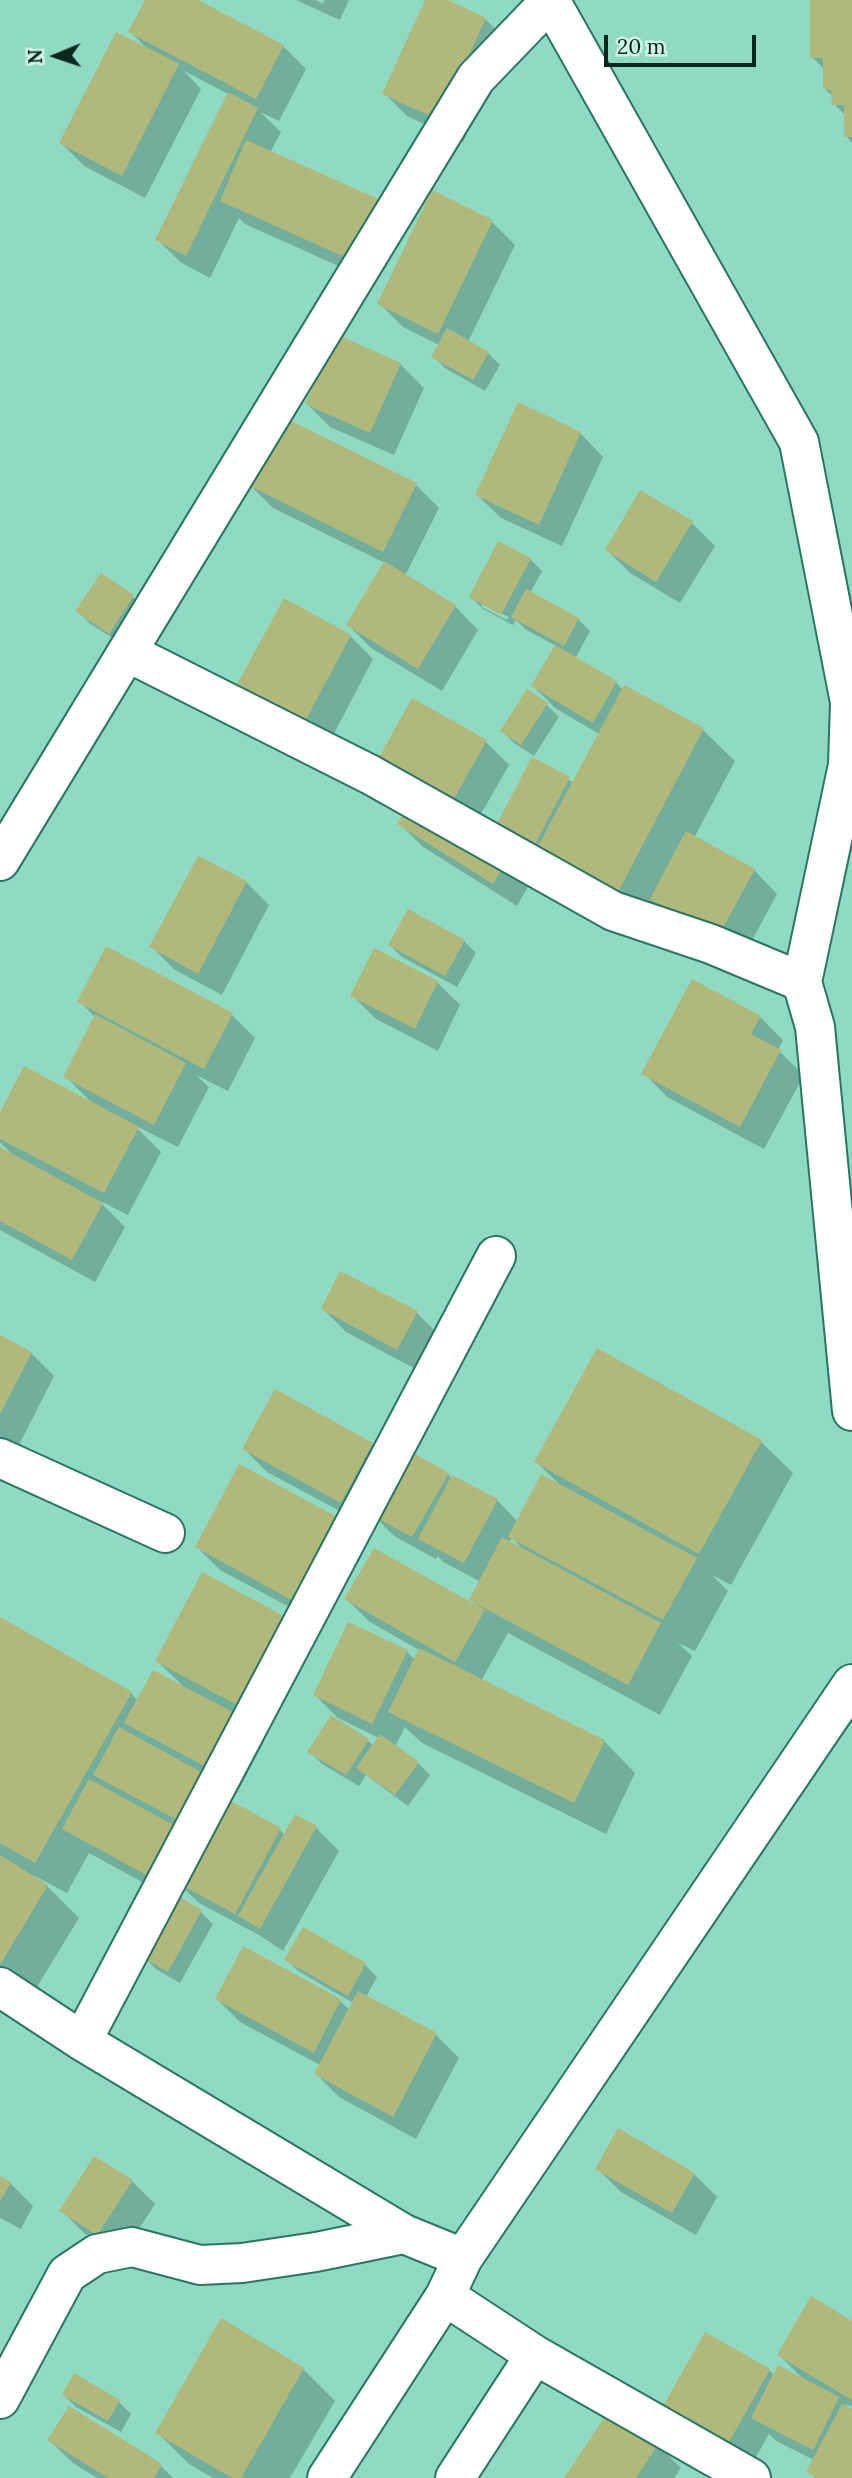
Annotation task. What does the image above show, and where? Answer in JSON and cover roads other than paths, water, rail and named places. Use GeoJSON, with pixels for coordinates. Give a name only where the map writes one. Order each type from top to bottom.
{"type":"FeatureCollection","features":[{"type":"Feature","properties":{"kind":"street"},"geometry":{"type":"LineString","coordinates":[[0,862],[476,78],[550,0],[799,442],[850,702],[848,765],[802,982],[815,1027],[852,1411]]}},
{"type":"Feature","properties":{"kind":"street"},"geometry":{"type":"LineString","coordinates":[[127,652],[371,775],[613,911],[711,944],[802,982]]}},
{"type":"Feature","properties":{"kind":"street"},"geometry":{"type":"LineString","coordinates":[[82,2041],[496,1255]]}},
{"type":"Feature","properties":{"kind":"street"},"geometry":{"type":"LineString","coordinates":[[0,1458],[165,1533]]}},
{"type":"Feature","properties":{"kind":"street"},"geometry":{"type":"LineString","coordinates":[[327,2478],[444,2296],[463,2258],[852,1684]]}},
{"type":"Feature","properties":{"kind":"street"},"geometry":{"type":"LineString","coordinates":[[0,1987],[82,2041],[404,2234],[463,2258]]}},
{"type":"Feature","properties":{"kind":"street"},"geometry":{"type":"LineString","coordinates":[[0,2399],[67,2274],[97,2254],[132,2247],[200,2265],[242,2263],[316,2252],[404,2234]]}},
{"type":"Feature","properties":{"kind":"street"},"geometry":{"type":"LineString","coordinates":[[444,2296],[535,2355],[751,2478]]}},
{"type":"Feature","properties":{"kind":"street"},"geometry":{"type":"LineString","coordinates":[[455,2478],[535,2355]]}}]}
